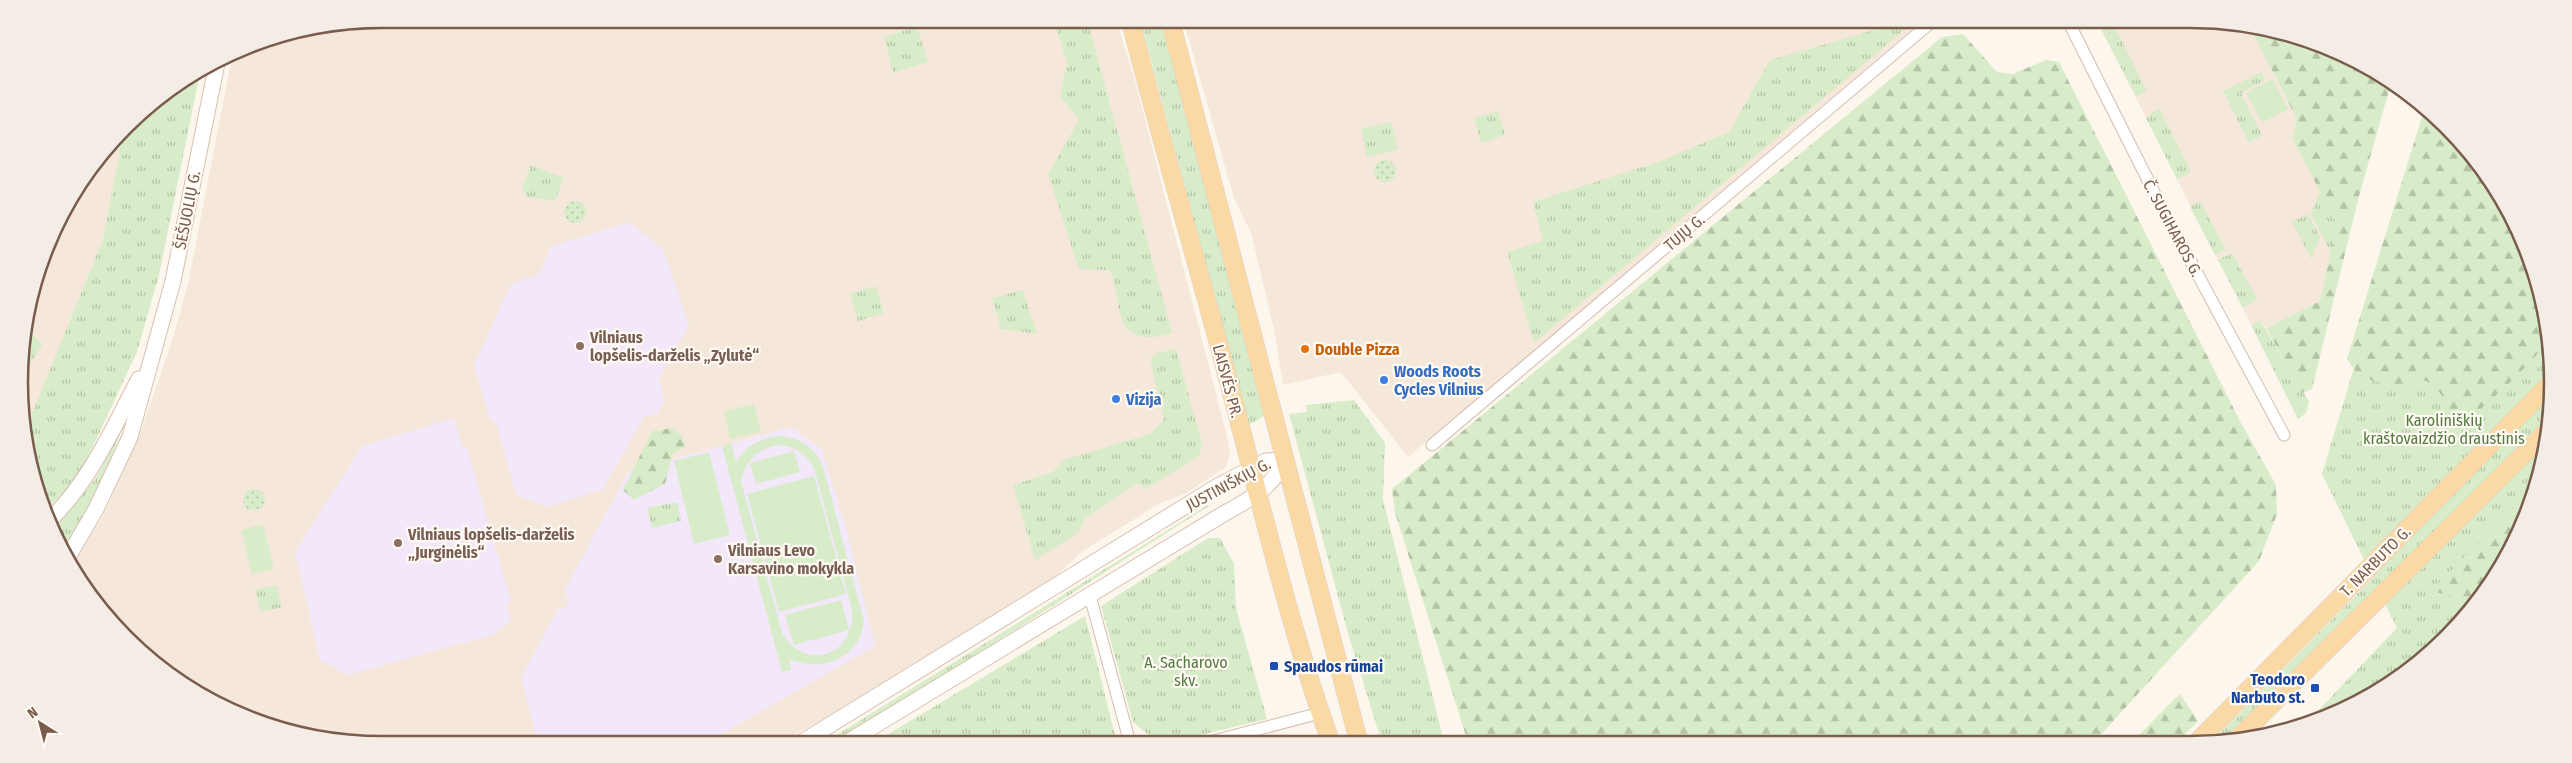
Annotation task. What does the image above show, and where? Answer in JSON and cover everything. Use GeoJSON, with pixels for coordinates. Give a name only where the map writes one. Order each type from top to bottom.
{"type":"FeatureCollection","features":[{"type":"Feature","properties":{"kind":"main road","name":"LAISVĖS PR."},"geometry":{"type":"LineString","coordinates":[[1132,28],[1258,496],[1320,713],[1328,736]]}},
{"type":"Feature","properties":{"kind":"main road"},"geometry":{"type":"LineString","coordinates":[[1172,28],[1357,736]]}},
{"type":"Feature","properties":{"kind":"main road","name":"ŠEŠUOLIŲ G."},"geometry":{"type":"LineString","coordinates":[[71,551],[96,509],[130,437],[151,355],[173,281],[216,69]]}},
{"type":"Feature","properties":{"kind":"main road","name":"ŠEŠUOLIŲ G."},"geometry":{"type":"LineString","coordinates":[[54,516],[77,491],[94,465],[151,355]]}},
{"type":"Feature","properties":{"kind":"main road","name":"T. NARBUTO G."},"geometry":{"type":"LineString","coordinates":[[2203,735],[2544,390]]}},
{"type":"Feature","properties":{"kind":"main road","name":"T. NARBUTO G."},"geometry":{"type":"LineString","coordinates":[[2245,731],[2540,438]]}},
{"type":"Feature","properties":{"kind":"main road","name":"JUSTINIŠKIŲ G."},"geometry":{"type":"LineString","coordinates":[[812,736],[1218,486],[1266,461],[1286,460],[1280,473],[1258,496],[1225,513],[859,736]]}},
{"type":"Feature","properties":{"kind":"street","name":"TUJŲ G."},"geometry":{"type":"LineString","coordinates":[[1432,445],[1924,28]]}},
{"type":"Feature","properties":{"kind":"street","name":"Č. SUGIHAROS G."},"geometry":{"type":"LineString","coordinates":[[2072,28],[2162,208],[2284,435]]}},
{"type":"Feature","properties":{"kind":"street"},"geometry":{"type":"LineString","coordinates":[[1090,596],[1128,736]]}},
{"type":"Feature","properties":{"kind":"street"},"geometry":{"type":"LineString","coordinates":[[1234,736],[1320,713]]}},
{"type":"Feature","properties":{"kind":"shaded area"},"geometry":{"type":"Polygon","coordinates":[[[358,28],[1119,28],[1135,81],[1228,440],[1230,454],[1226,467],[1185,494],[1160,503],[1080,553],[1053,579],[792,736],[382,736],[312,729],[246,709],[204,688],[185,676],[148,648],[115,615],[87,578],[76,560],[104,514],[139,437],[173,338],[188,284],[231,61],[268,46],[312,34],[358,28]]]}},
{"type":"Feature","properties":{"kind":"shaded area"},"geometry":{"type":"Polygon","coordinates":[[[1186,28],[1913,28],[1408,457],[1341,372],[1283,385],[1274,329],[1251,233],[1234,198],[1186,28]]]}},
{"type":"Feature","properties":{"kind":"shaded area"},"geometry":{"type":"Polygon","coordinates":[[[2118,28],[2214,28],[2253,33],[2297,119],[2338,224],[2320,301],[2266,328],[2260,320],[2251,325],[2104,35],[2118,28]]]}},
{"type":"Feature","properties":{"kind":"shaded area"},"geometry":{"type":"Polygon","coordinates":[[[120,143],[103,239],[30,419],[28,358],[34,312],[46,268],[54,246],[75,204],[87,185],[120,143]]]}},
{"type":"Feature","properties":{"kind":"shaded area","name":"Vilniaus lopšelis-darželis „Zylutė“"},"geometry":{"type":"Polygon","coordinates":[[[629,222],[663,249],[689,326],[659,378],[664,401],[658,413],[644,417],[603,489],[548,507],[516,495],[497,425],[489,417],[474,365],[511,284],[540,274],[550,247],[629,222]]]}},
{"type":"Feature","properties":{"kind":"shaded area","name":"Vilniaus lopšelis-darželis „Jurginėlis“"},"geometry":{"type":"Polygon","coordinates":[[[454,418],[463,449],[467,448],[511,602],[506,604],[511,620],[496,634],[347,675],[320,660],[295,552],[362,446],[454,418]]]}},
{"type":"Feature","properties":{"kind":"shaded area","name":"Vilniaus Levo Karsavino mokykla"},"geometry":{"type":"Polygon","coordinates":[[[792,427],[822,450],[846,528],[875,646],[718,736],[536,736],[521,677],[558,609],[569,605],[565,589],[629,471],[792,427]]]}},
{"type":"Feature","properties":{"kind":"green space"},"geometry":{"type":"Polygon","coordinates":[[[917,28],[928,62],[893,73],[884,37],[917,28]]]}},
{"type":"Feature","properties":{"kind":"green space"},"geometry":{"type":"Polygon","coordinates":[[[1056,28],[1089,28],[1172,333],[1153,337],[1140,336],[1131,332],[1124,324],[1120,313],[1111,270],[1079,269],[1048,174],[1079,120],[1060,96],[1067,63],[1056,28]]]}},
{"type":"Feature","properties":{"kind":"green space"},"geometry":{"type":"Polygon","coordinates":[[[1142,28],[1164,28],[1264,416],[1249,425],[1142,28]]]}},
{"type":"Feature","properties":{"kind":"green space"},"geometry":{"type":"Polygon","coordinates":[[[1881,28],[1906,28],[1534,343],[1507,252],[1543,241],[1533,202],[1658,162],[1729,132],[1770,60],[1881,28]]]}},
{"type":"Feature","properties":{"kind":"green space"},"geometry":{"type":"Polygon","coordinates":[[[2100,28],[2118,28],[2104,35],[2100,28]]]}},
{"type":"Feature","properties":{"kind":"green space"},"geometry":{"type":"Polygon","coordinates":[[[2116,29],[2147,91],[2136,96],[2104,35],[2116,29]]]}},
{"type":"Feature","properties":{"kind":"green space"},"geometry":{"type":"Polygon","coordinates":[[[2253,33],[2304,46],[2326,54],[2368,75],[2389,89],[2359,196],[2312,389],[2303,393],[2266,328],[2320,301],[2337,224],[2292,138],[2297,119],[2253,33]]]}},
{"type":"Feature","properties":{"kind":"green space"},"geometry":{"type":"Polygon","coordinates":[[[1963,34],[1997,72],[2013,74],[2046,60],[2059,62],[2241,423],[2276,485],[2277,514],[2259,561],[2100,736],[1466,736],[1395,513],[1392,489],[1942,37],[1963,34]]]}},
{"type":"Feature","properties":{"kind":"green space"},"geometry":{"type":"Polygon","coordinates":[[[2261,72],[2265,80],[2241,93],[2262,135],[2249,143],[2223,91],[2261,72]]]}},
{"type":"Feature","properties":{"kind":"green space"},"geometry":{"type":"Polygon","coordinates":[[[199,78],[159,275],[137,352],[88,457],[71,485],[50,506],[34,451],[30,419],[103,239],[120,143],[131,131],[166,101],[199,78]]]}},
{"type":"Feature","properties":{"kind":"green space"},"geometry":{"type":"Polygon","coordinates":[[[2273,79],[2288,109],[2262,123],[2246,93],[2273,79]]]}},
{"type":"Feature","properties":{"kind":"green space"},"geometry":{"type":"Polygon","coordinates":[[[2156,110],[2160,110],[2191,172],[2177,179],[2146,118],[2156,110]]]}},
{"type":"Feature","properties":{"kind":"green space"},"geometry":{"type":"Polygon","coordinates":[[[1498,111],[1505,135],[1481,143],[1474,118],[1498,111]]]}},
{"type":"Feature","properties":{"kind":"green space"},"geometry":{"type":"Polygon","coordinates":[[[2423,114],[2457,148],[2471,166],[2485,185],[2508,225],[2526,268],[2538,312],[2543,348],[2517,376],[2470,419],[2451,414],[2439,392],[2431,383],[2419,379],[2404,387],[2383,384],[2358,375],[2347,359],[2423,114]]]}},
{"type":"Feature","properties":{"kind":"green space","name":"Karoliniškių kraštovaizdžio draustinis"},"geometry":{"type":"Polygon","coordinates":[[[2429,119],[2457,148],[2485,185],[2497,205],[2518,246],[2538,312],[2544,358],[2544,405],[2538,451],[2526,495],[2508,538],[2485,578],[2457,615],[2424,648],[2387,676],[2367,688],[2316,713],[2397,628],[2377,588],[2230,733],[2219,734],[2373,578],[2322,474],[2429,119]]]}},
{"type":"Feature","properties":{"kind":"green space"},"geometry":{"type":"Polygon","coordinates":[[[1391,122],[1398,150],[1367,157],[1361,129],[1391,122]]]}},
{"type":"Feature","properties":{"kind":"green space"},"geometry":{"type":"Polygon","coordinates":[[[1385,160],[1393,163],[1396,171],[1393,179],[1385,182],[1377,179],[1374,171],[1377,163],[1385,160]]]}},
{"type":"Feature","properties":{"kind":"green space"},"geometry":{"type":"Polygon","coordinates":[[[531,165],[564,178],[555,201],[527,197],[522,188],[531,165]]]}},
{"type":"Feature","properties":{"kind":"green space"},"geometry":{"type":"Polygon","coordinates":[[[2320,191],[2338,224],[2331,253],[2311,214],[2320,191]]]}},
{"type":"Feature","properties":{"kind":"green space"},"geometry":{"type":"Polygon","coordinates":[[[575,201],[583,204],[586,212],[583,220],[575,223],[567,220],[564,212],[567,204],[575,201]]]}},
{"type":"Feature","properties":{"kind":"green space"},"geometry":{"type":"Polygon","coordinates":[[[2200,201],[2226,250],[2215,255],[2190,207],[2200,201]]]}},
{"type":"Feature","properties":{"kind":"green space"},"geometry":{"type":"Polygon","coordinates":[[[2308,214],[2320,237],[2311,259],[2292,222],[2308,214]]]}},
{"type":"Feature","properties":{"kind":"green space"},"geometry":{"type":"Polygon","coordinates":[[[2232,253],[2257,299],[2243,308],[2218,260],[2232,253]]]}},
{"type":"Feature","properties":{"kind":"green space"},"geometry":{"type":"Polygon","coordinates":[[[876,286],[884,313],[858,321],[850,294],[876,286]]]}},
{"type":"Feature","properties":{"kind":"green space"},"geometry":{"type":"Polygon","coordinates":[[[1023,290],[1037,334],[1001,329],[992,298],[1023,290]]]}},
{"type":"Feature","properties":{"kind":"green space"},"geometry":{"type":"Polygon","coordinates":[[[2260,320],[2309,402],[2306,413],[2298,419],[2251,325],[2260,320]]]}},
{"type":"Feature","properties":{"kind":"green space"},"geometry":{"type":"Polygon","coordinates":[[[31,333],[42,345],[28,367],[31,333]]]}},
{"type":"Feature","properties":{"kind":"green space"},"geometry":{"type":"Polygon","coordinates":[[[1176,349],[1202,444],[1199,456],[1146,489],[1137,483],[1085,519],[1078,533],[1035,560],[1013,485],[1053,472],[1064,460],[1150,434],[1164,420],[1150,359],[1157,353],[1176,349]]]}},
{"type":"Feature","properties":{"kind":"green space"},"geometry":{"type":"Polygon","coordinates":[[[1354,400],[1385,443],[1383,499],[1442,736],[1380,736],[1349,637],[1289,414],[1307,412],[1306,405],[1354,400]]]}},
{"type":"Feature","properties":{"kind":"green space"},"geometry":{"type":"Polygon","coordinates":[[[754,404],[761,432],[730,439],[724,411],[754,404]]]}},
{"type":"Feature","properties":{"kind":"green space"},"geometry":{"type":"Polygon","coordinates":[[[132,406],[97,491],[68,545],[58,525],[96,478],[132,406]]]}},
{"type":"Feature","properties":{"kind":"green space"},"geometry":{"type":"Polygon","coordinates":[[[673,428],[682,436],[685,447],[672,455],[665,484],[634,500],[623,490],[652,431],[673,428]]]}},
{"type":"Feature","properties":{"kind":"green space"},"geometry":{"type":"Polygon","coordinates":[[[773,437],[788,437],[800,441],[811,449],[823,466],[864,621],[861,634],[855,645],[837,660],[814,664],[801,663],[789,659],[791,670],[782,672],[722,446],[731,443],[736,462],[749,447],[773,437]],[[780,445],[759,452],[746,467],[741,481],[782,633],[792,645],[803,653],[827,654],[846,639],[851,626],[852,610],[815,471],[805,456],[797,450],[780,445]]]}},
{"type":"Feature","properties":{"kind":"green space"},"geometry":{"type":"Polygon","coordinates":[[[794,451],[800,472],[756,484],[750,463],[794,451]]]}},
{"type":"Feature","properties":{"kind":"green space"},"geometry":{"type":"Polygon","coordinates":[[[709,452],[730,535],[694,544],[674,461],[709,452]]]}},
{"type":"Feature","properties":{"kind":"green space"},"geometry":{"type":"Polygon","coordinates":[[[814,476],[846,594],[779,612],[747,494],[814,476]]]}},
{"type":"Feature","properties":{"kind":"green space"},"geometry":{"type":"Polygon","coordinates":[[[254,489],[262,492],[265,500],[262,508],[254,511],[246,508],[243,500],[246,492],[254,489]]]}},
{"type":"Feature","properties":{"kind":"green space"},"geometry":{"type":"Polygon","coordinates":[[[2526,494],[2508,538],[2485,578],[2468,602],[2431,591],[2526,494]]]}},
{"type":"Feature","properties":{"kind":"green space"},"geometry":{"type":"Polygon","coordinates":[[[677,502],[681,521],[652,528],[647,508],[677,502]]]}},
{"type":"Feature","properties":{"kind":"green space"},"geometry":{"type":"Polygon","coordinates":[[[1209,506],[932,682],[843,736],[835,736],[1209,506]]]}},
{"type":"Feature","properties":{"kind":"green space"},"geometry":{"type":"Polygon","coordinates":[[[263,524],[274,569],[252,574],[241,530],[263,524]]]}},
{"type":"Feature","properties":{"kind":"green space","name":"A. Sacharovo skv."},"geometry":{"type":"Polygon","coordinates":[[[1208,538],[1220,538],[1234,564],[1236,608],[1267,719],[1197,736],[1149,735],[1133,722],[1101,606],[1208,538]]]}},
{"type":"Feature","properties":{"kind":"green space"},"geometry":{"type":"Polygon","coordinates":[[[277,585],[282,607],[261,612],[255,590],[277,585]]]}},
{"type":"Feature","properties":{"kind":"green space"},"geometry":{"type":"Polygon","coordinates":[[[841,600],[849,630],[794,645],[785,615],[841,600]]]}},
{"type":"Feature","properties":{"kind":"green space"},"geometry":{"type":"Polygon","coordinates":[[[1085,616],[1115,736],[885,736],[1085,616]]]}},
{"type":"Feature","properties":{"kind":"green space"},"geometry":{"type":"Polygon","coordinates":[[[2180,694],[2198,721],[2183,736],[2138,736],[2180,694]]]}},
{"type":"Feature","properties":{"kind":"place","name":"Vilniaus lopšelis-darželis „Zylutė“"},"geometry":{"type":"Point","coordinates":[580,346]}},
{"type":"Feature","properties":{"kind":"place","name":"Double Pizza"},"geometry":{"type":"Point","coordinates":[1305,349]}},
{"type":"Feature","properties":{"kind":"place","name":"Woods Roots Cycles Vilnius"},"geometry":{"type":"Point","coordinates":[1384,380]}},
{"type":"Feature","properties":{"kind":"place","name":"Vizija"},"geometry":{"type":"Point","coordinates":[1116,399]}},
{"type":"Feature","properties":{"kind":"place","name":"Vilniaus lopšelis-darželis „Jurginėlis“"},"geometry":{"type":"Point","coordinates":[398,543]}},
{"type":"Feature","properties":{"kind":"place","name":"Vilniaus Levo Karsavino mokykla"},"geometry":{"type":"Point","coordinates":[718,559]}},
{"type":"Feature","properties":{"kind":"place","name":"Spaudos rūmai"},"geometry":{"type":"Point","coordinates":[1274,666]}},
{"type":"Feature","properties":{"kind":"place","name":"Teodoro Narbuto st."},"geometry":{"type":"Point","coordinates":[2315,688]}}]}
